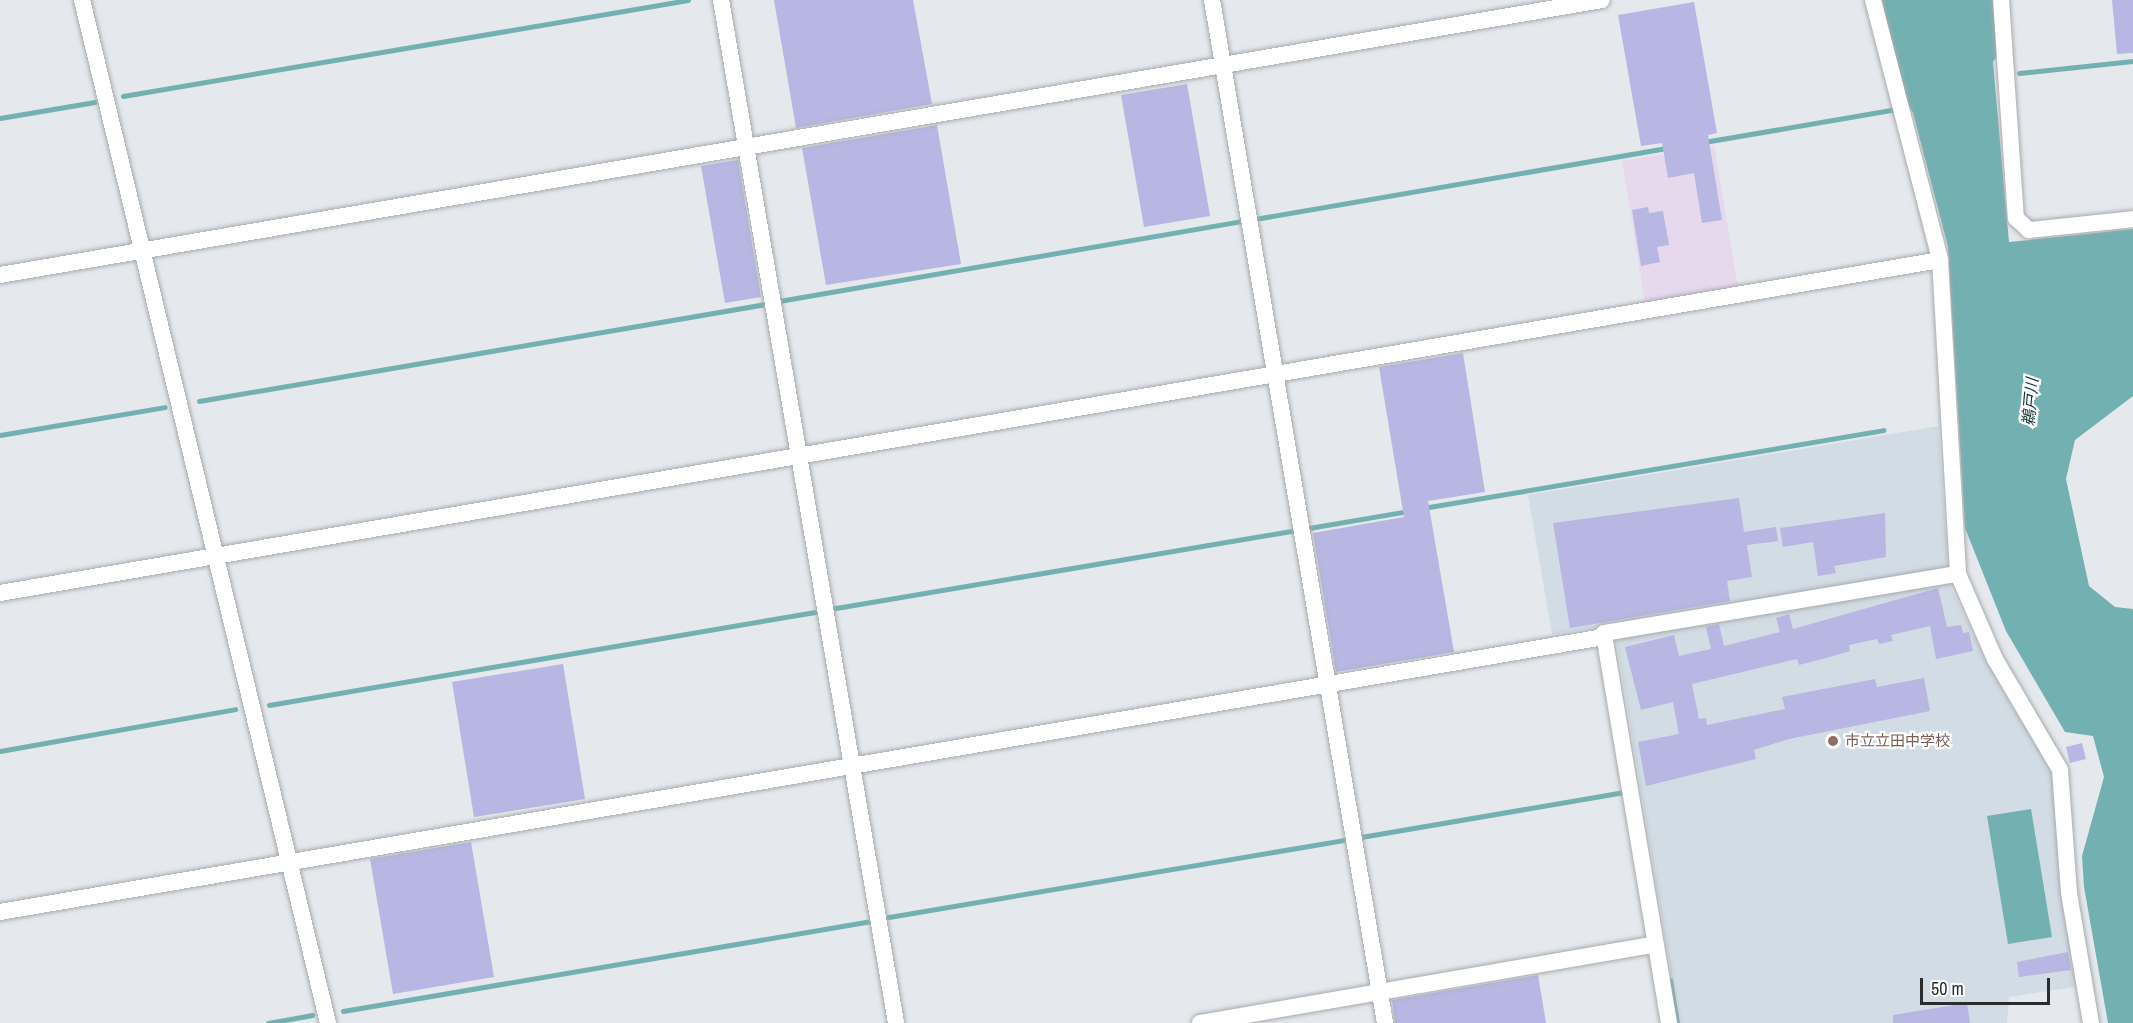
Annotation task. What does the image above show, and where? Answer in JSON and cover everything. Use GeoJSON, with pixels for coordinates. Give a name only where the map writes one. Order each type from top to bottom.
{"type":"FeatureCollection","features":[{"type":"Feature","properties":{"kind":"street"},"geometry":{"type":"LineString","coordinates":[[82,0],[328,1023]]}},
{"type":"Feature","properties":{"kind":"street"},"geometry":{"type":"LineString","coordinates":[[720,0],[896,1023]]}},
{"type":"Feature","properties":{"kind":"street"},"geometry":{"type":"LineString","coordinates":[[1212,0],[1385,1023]]}},
{"type":"Feature","properties":{"kind":"street"},"geometry":{"type":"LineString","coordinates":[[0,274],[1602,0]]}},
{"type":"Feature","properties":{"kind":"street"},"geometry":{"type":"LineString","coordinates":[[1874,0],[1940,260],[1958,574],[1995,660],[2060,770],[2069,893],[2091,1023]]}},
{"type":"Feature","properties":{"kind":"street"},"geometry":{"type":"LineString","coordinates":[[2001,0],[2016,218],[2029,230],[2133,219]]}},
{"type":"Feature","properties":{"kind":"street"},"geometry":{"type":"LineString","coordinates":[[0,593],[1940,260]]}},
{"type":"Feature","properties":{"kind":"street"},"geometry":{"type":"LineString","coordinates":[[0,912],[852,764],[1604,637],[1958,574]]}},
{"type":"Feature","properties":{"kind":"street"},"geometry":{"type":"LineString","coordinates":[[1604,637],[1669,1023]]}},
{"type":"Feature","properties":{"kind":"street"},"geometry":{"type":"LineString","coordinates":[[1200,1023],[1655,944]]}},
{"type":"Feature","properties":{"kind":"shaded area"},"geometry":{"type":"Polygon","coordinates":[[[1714,145],[1738,287],[1645,303],[1622,161],[1714,145]]]}},
{"type":"Feature","properties":{"kind":"shaded area","name":"市立立田中学校"},"geometry":{"type":"Polygon","coordinates":[[[1938,426],[1949,583],[1984,658],[2052,772],[2062,887],[2079,986],[2009,997],[2007,1023],[1679,1023],[1614,625],[1552,634],[1528,495],[1938,426]]]}},
{"type":"Feature","properties":{"kind":"water","name":"鵜戸川"},"geometry":{"type":"Polygon","coordinates":[[[1882,0],[1994,0],[2000,52],[1993,62],[2009,242],[2133,229],[2133,396],[2075,440],[2066,479],[2089,586],[2115,607],[2133,609],[2133,1023],[2108,1023],[2084,887],[2082,856],[2104,777],[2093,736],[2065,732],[2006,631],[1965,528],[1948,247],[1913,113],[1903,97],[1882,0]]]}},
{"type":"Feature","properties":{"kind":"water"},"geometry":{"type":"Polygon","coordinates":[[[2031,809],[2052,937],[2008,944],[1987,816],[2031,809]]]}},
{"type":"Feature","properties":{"kind":"building"},"geometry":{"type":"Polygon","coordinates":[[[774,0],[913,0],[932,104],[796,128],[774,0]]]}},
{"type":"Feature","properties":{"kind":"building"},"geometry":{"type":"Polygon","coordinates":[[[2112,0],[2133,0],[2133,53],[2117,54],[2112,0]]]}},
{"type":"Feature","properties":{"kind":"building"},"geometry":{"type":"Polygon","coordinates":[[[1694,2],[1717,133],[1708,135],[1722,220],[1702,223],[1694,173],[1668,178],[1662,143],[1641,146],[1618,15],[1694,2]]]}},
{"type":"Feature","properties":{"kind":"building"},"geometry":{"type":"Polygon","coordinates":[[[1187,84],[1210,216],[1144,227],[1121,95],[1187,84]]]}},
{"type":"Feature","properties":{"kind":"building"},"geometry":{"type":"Polygon","coordinates":[[[937,125],[961,264],[826,285],[802,148],[937,125]]]}},
{"type":"Feature","properties":{"kind":"building"},"geometry":{"type":"Polygon","coordinates":[[[738,160],[761,297],[725,303],[701,166],[738,160]]]}},
{"type":"Feature","properties":{"kind":"building"},"geometry":{"type":"Polygon","coordinates":[[[1648,207],[1649,213],[1663,211],[1669,245],[1657,247],[1660,262],[1641,266],[1632,210],[1648,207]]]}},
{"type":"Feature","properties":{"kind":"building"},"geometry":{"type":"Polygon","coordinates":[[[1463,353],[1485,492],[1428,501],[1454,652],[1336,672],[1313,533],[1404,517],[1379,367],[1463,353]]]}},
{"type":"Feature","properties":{"kind":"building"},"geometry":{"type":"Polygon","coordinates":[[[1739,498],[1744,532],[1776,527],[1778,541],[1747,545],[1752,577],[1727,581],[1730,601],[1570,628],[1553,523],[1739,498]]]}},
{"type":"Feature","properties":{"kind":"building"},"geometry":{"type":"Polygon","coordinates":[[[1885,513],[1886,557],[1834,566],[1836,573],[1818,576],[1813,542],[1783,547],[1780,528],[1885,513]]]}},
{"type":"Feature","properties":{"kind":"building"},"geometry":{"type":"Polygon","coordinates":[[[1938,588],[1947,627],[1961,625],[1963,633],[1969,632],[1973,651],[1936,659],[1930,626],[1891,635],[1893,641],[1879,644],[1877,639],[1849,645],[1850,651],[1799,665],[1797,659],[1692,684],[1699,719],[1706,718],[1707,725],[1785,709],[1782,697],[1875,679],[1877,687],[1924,678],[1930,711],[1789,739],[1754,750],[1756,759],[1646,786],[1638,742],[1679,734],[1673,702],[1641,710],[1625,647],[1674,635],[1679,656],[1711,649],[1706,627],[1719,624],[1724,646],[1780,632],[1776,618],[1789,614],[1793,629],[1938,588]]]}},
{"type":"Feature","properties":{"kind":"building"},"geometry":{"type":"Polygon","coordinates":[[[563,664],[585,799],[474,817],[452,682],[563,664]]]}},
{"type":"Feature","properties":{"kind":"building"},"geometry":{"type":"Polygon","coordinates":[[[2082,743],[2086,759],[2070,763],[2066,747],[2082,743]]]}},
{"type":"Feature","properties":{"kind":"building"},"geometry":{"type":"Polygon","coordinates":[[[471,842],[494,977],[393,994],[370,859],[471,842]]]}},
{"type":"Feature","properties":{"kind":"building"},"geometry":{"type":"Polygon","coordinates":[[[2068,952],[2071,970],[2019,977],[2017,962],[2068,952]]]}},
{"type":"Feature","properties":{"kind":"building"},"geometry":{"type":"Polygon","coordinates":[[[1538,975],[1546,1023],[1395,1023],[1392,1000],[1538,975]]]}},
{"type":"Feature","properties":{"kind":"building"},"geometry":{"type":"Polygon","coordinates":[[[1967,1003],[1970,1023],[1893,1023],[1893,1015],[1967,1003]]]}},
{"type":"Feature","properties":{"kind":"waterway"},"geometry":{"type":"LineString","coordinates":[[123,96],[688,0]]}},
{"type":"Feature","properties":{"kind":"waterway"},"geometry":{"type":"LineString","coordinates":[[2019,73],[2133,61]]}},
{"type":"Feature","properties":{"kind":"waterway"},"geometry":{"type":"LineString","coordinates":[[0,118],[95,102]]}},
{"type":"Feature","properties":{"kind":"waterway"},"geometry":{"type":"LineString","coordinates":[[1704,142],[1892,110]]}},
{"type":"Feature","properties":{"kind":"waterway"},"geometry":{"type":"LineString","coordinates":[[1255,219],[1668,148]]}},
{"type":"Feature","properties":{"kind":"waterway"},"geometry":{"type":"LineString","coordinates":[[779,301],[1244,221]]}},
{"type":"Feature","properties":{"kind":"waterway"},"geometry":{"type":"LineString","coordinates":[[199,401],[766,304]]}},
{"type":"Feature","properties":{"kind":"waterway"},"geometry":{"type":"LineString","coordinates":[[0,435],[165,407]]}},
{"type":"Feature","properties":{"kind":"waterway"},"geometry":{"type":"LineString","coordinates":[[1423,508],[1883,430]]}},
{"type":"Feature","properties":{"kind":"waterway"},"geometry":{"type":"LineString","coordinates":[[1309,528],[1408,511]]}},
{"type":"Feature","properties":{"kind":"waterway"},"geometry":{"type":"LineString","coordinates":[[830,609],[1295,530]]}},
{"type":"Feature","properties":{"kind":"waterway"},"geometry":{"type":"LineString","coordinates":[[269,705],[815,612]]}},
{"type":"Feature","properties":{"kind":"waterway"},"geometry":{"type":"LineString","coordinates":[[0,751],[235,709]]}},
{"type":"Feature","properties":{"kind":"waterway"},"geometry":{"type":"LineString","coordinates":[[1361,837],[1624,792]]}},
{"type":"Feature","properties":{"kind":"waterway"},"geometry":{"type":"LineString","coordinates":[[883,918],[1349,839]]}},
{"type":"Feature","properties":{"kind":"waterway"},"geometry":{"type":"LineString","coordinates":[[343,1011],[871,921]]}},
{"type":"Feature","properties":{"kind":"waterway"},"geometry":{"type":"LineString","coordinates":[[1670,980],[1677,1023]]}},
{"type":"Feature","properties":{"kind":"waterway"},"geometry":{"type":"LineString","coordinates":[[268,1023],[312,1015]]}},
{"type":"Feature","properties":{"kind":"place","name":"市立立田中学校"},"geometry":{"type":"Point","coordinates":[1833,741]}}]}
